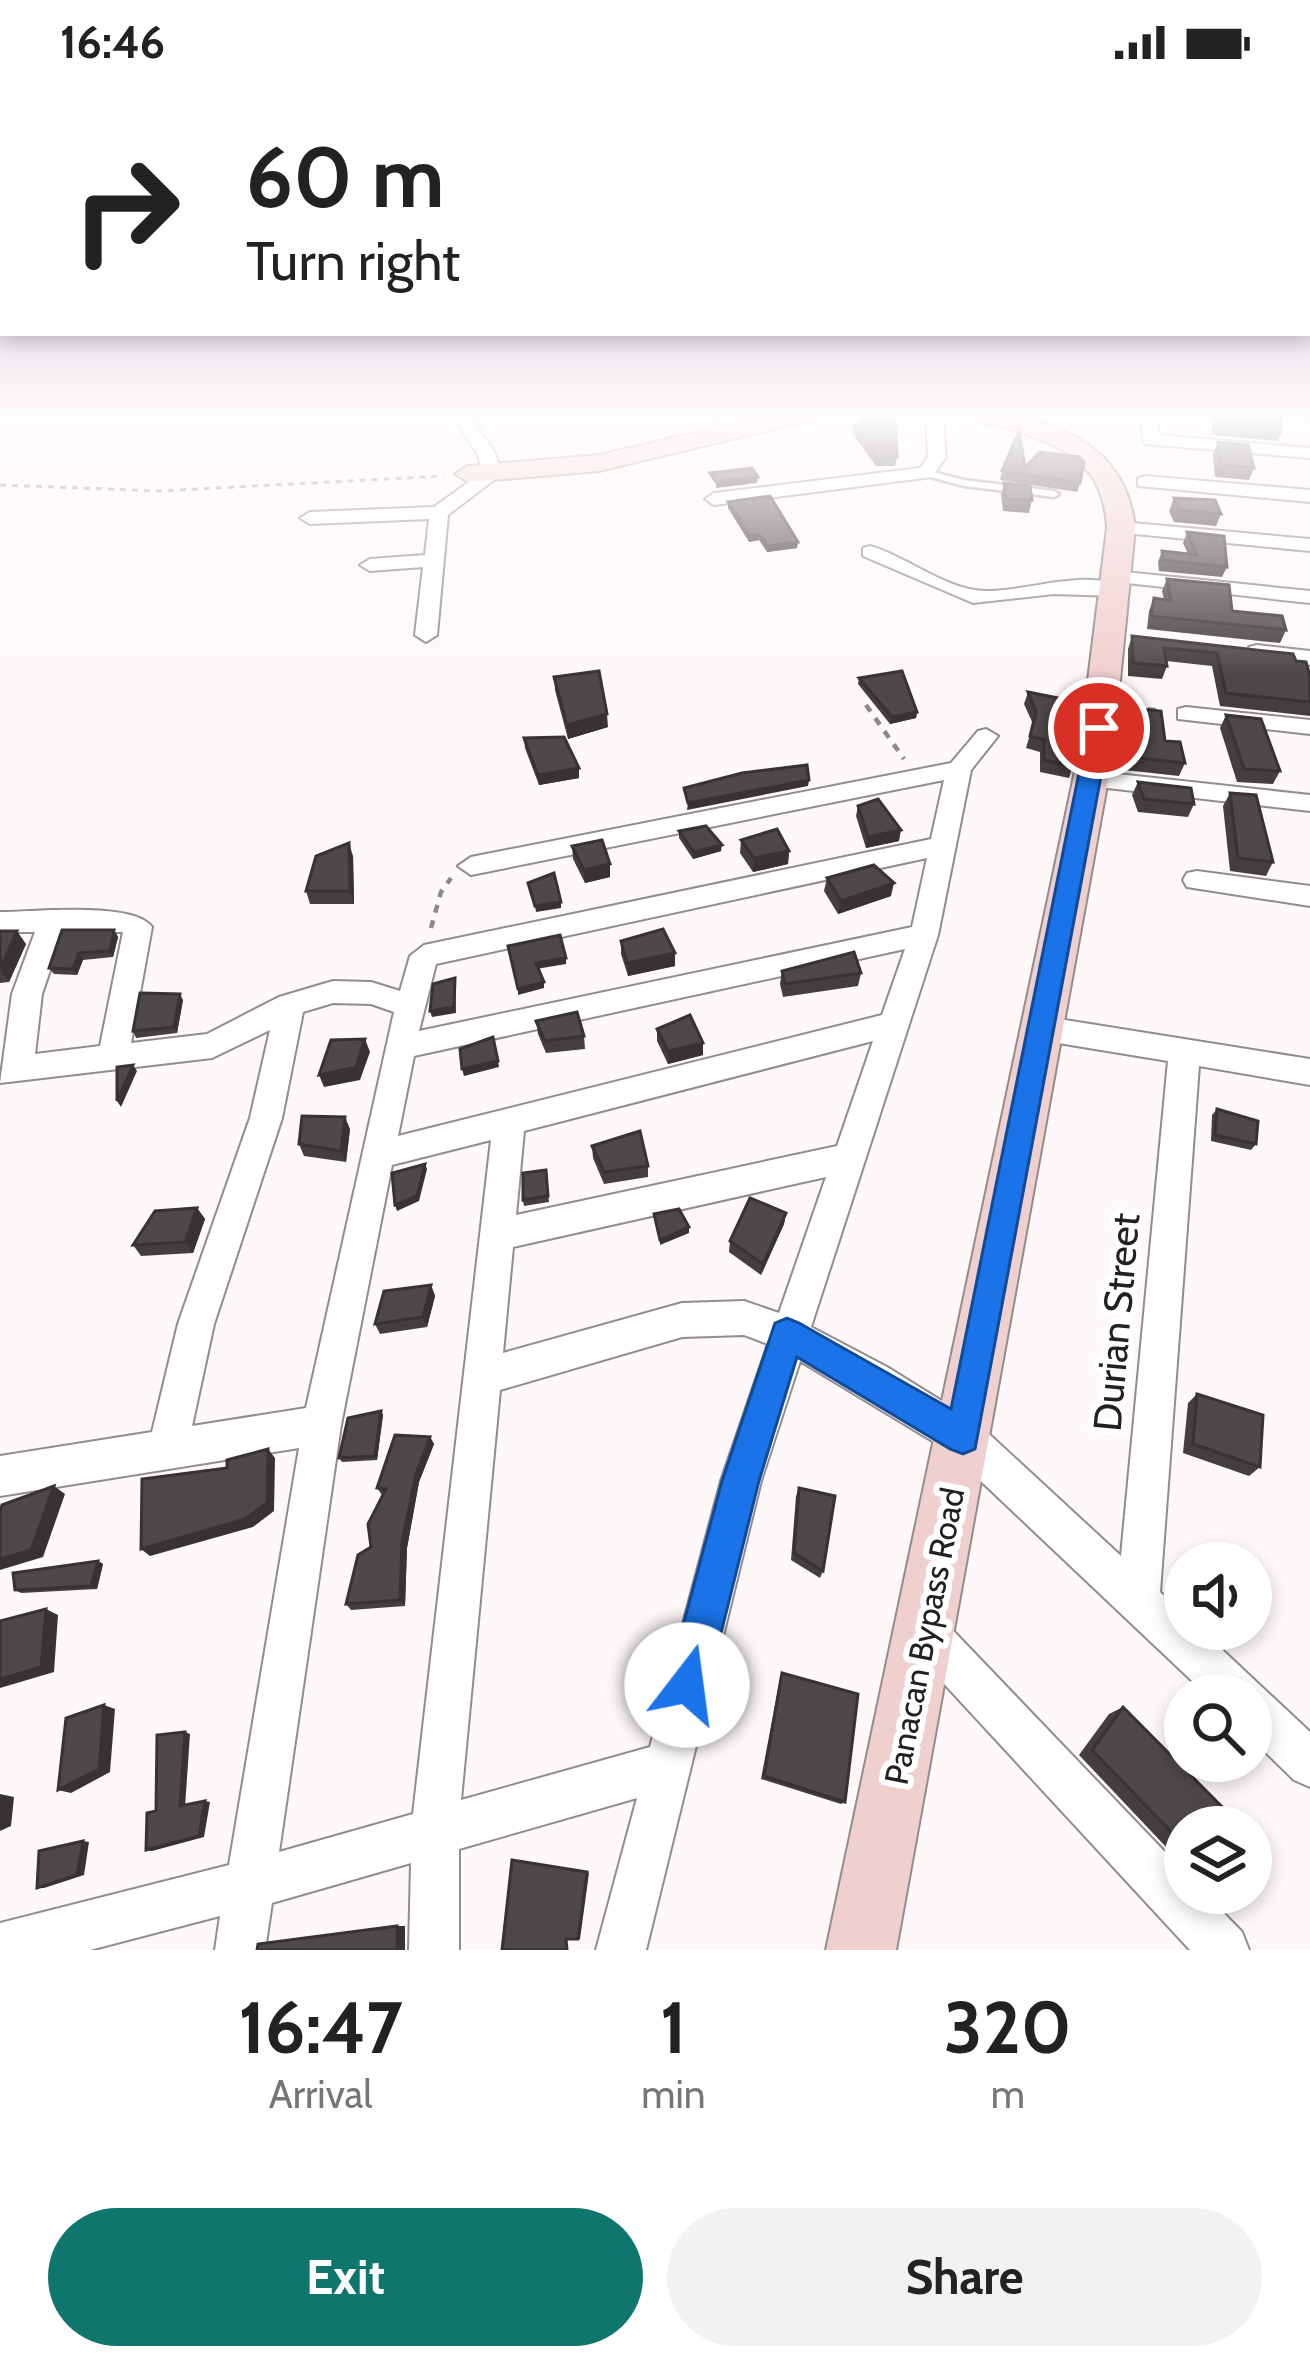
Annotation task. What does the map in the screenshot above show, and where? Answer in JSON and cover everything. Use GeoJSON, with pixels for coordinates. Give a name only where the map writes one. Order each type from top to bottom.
{"type":"FeatureCollection","features":[{"type":"Feature","properties":{"kind":"main road","name":"Panacan Bypass Road"},"geometry":{"type":"LineString","coordinates":[[861,1950],[1102,704],[1119,637],[1114,584],[1120,501]]}},
{"type":"Feature","properties":{"kind":"street"},"geometry":{"type":"LineString","coordinates":[[426,635],[439,513],[452,501]]}},
{"type":"Feature","properties":{"kind":"street"},"geometry":{"type":"LineString","coordinates":[[310,518],[439,513]]}},
{"type":"Feature","properties":{"kind":"street"},"geometry":{"type":"LineString","coordinates":[[1121,528],[1310,545]]}},
{"type":"Feature","properties":{"kind":"street"},"geometry":{"type":"LineString","coordinates":[[870,552],[973,596],[1114,584],[1310,597]]}},
{"type":"Feature","properties":{"kind":"street"},"geometry":{"type":"LineString","coordinates":[[370,565],[433,560]]}},
{"type":"Feature","properties":{"kind":"street"},"geometry":{"type":"LineString","coordinates":[[1243,650],[1310,658]]}},
{"type":"Feature","properties":{"kind":"street"},"geometry":{"type":"LineString","coordinates":[[1186,714],[1310,727]]}},
{"type":"Feature","properties":{"kind":"street"},"geometry":{"type":"LineString","coordinates":[[621,1950],[741,1481],[787,1334],[824,1246],[925,935],[959,769],[986,736]]}},
{"type":"Feature","properties":{"kind":"street"},"geometry":{"type":"LineString","coordinates":[[471,866],[959,769]]}},
{"type":"Feature","properties":{"kind":"street"},"geometry":{"type":"LineString","coordinates":[[1090,779],[1310,803]]}},
{"type":"Feature","properties":{"kind":"street"},"geometry":{"type":"LineString","coordinates":[[240,1950],[322,1425],[400,1047],[424,956],[944,844]]}},
{"type":"Feature","properties":{"kind":"street"},"geometry":{"type":"LineString","coordinates":[[1197,880],[1310,896]]}},
{"type":"Feature","properties":{"kind":"street"},"geometry":{"type":"LineString","coordinates":[[53,920],[13,995],[9,1069],[212,1046],[290,1005],[353,991],[412,1006]]}},
{"type":"Feature","properties":{"kind":"street"},"geometry":{"type":"LineString","coordinates":[[0,922],[127,922],[140,932],[113,1059]]}},
{"type":"Feature","properties":{"kind":"street"},"geometry":{"type":"LineString","coordinates":[[400,1047],[925,935]]}},
{"type":"Feature","properties":{"kind":"street"},"geometry":{"type":"LineString","coordinates":[[168,1448],[196,1324],[266,1118],[290,1005]]}},
{"type":"Feature","properties":{"kind":"street"},"geometry":{"type":"LineString","coordinates":[[381,1154],[893,1024]]}},
{"type":"Feature","properties":{"kind":"street"},"geometry":{"type":"LineString","coordinates":[[1040,1028],[1310,1072]]}},
{"type":"Feature","properties":{"kind":"street","name":"Durian Street"},"geometry":{"type":"LineString","coordinates":[[1138,1598],[1184,1054]]}},
{"type":"Feature","properties":{"kind":"street"},"geometry":{"type":"LineString","coordinates":[[434,1950],[435,1828],[509,1121]]}},
{"type":"Feature","properties":{"kind":"street"},"geometry":{"type":"LineString","coordinates":[[497,1235],[851,1157]]}},
{"type":"Feature","properties":{"kind":"street"},"geometry":{"type":"LineString","coordinates":[[482,1377],[682,1320],[745,1318],[787,1334],[874,1380],[963,1437],[1217,1674]]}},
{"type":"Feature","properties":{"kind":"street"},"geometry":{"type":"LineString","coordinates":[[0,1476],[322,1425]]}},
{"type":"Feature","properties":{"kind":"street"},"geometry":{"type":"LineString","coordinates":[[926,1632],[1225,1950]]}},
{"type":"Feature","properties":{"kind":"street"},"geometry":{"type":"LineString","coordinates":[[1272,1727],[1310,1764]]}},
{"type":"Feature","properties":{"kind":"street"},"geometry":{"type":"LineString","coordinates":[[27,1944],[666,1766]]}},
{"type":"Feature","properties":{"kind":"path"},"geometry":{"type":"LineString","coordinates":[[1102,704],[1186,714]]}},
{"type":"Feature","properties":{"kind":"path"},"geometry":{"type":"LineString","coordinates":[[866,705],[918,778]]}},
{"type":"Feature","properties":{"kind":"path"},"geometry":{"type":"LineString","coordinates":[[424,956],[441,892],[449,880],[471,866]]}},
{"type":"Feature","properties":{"kind":"building"},"geometry":{"type":"Polygon","coordinates":[[[773,501],[798,542],[768,546],[759,534],[749,535],[728,502],[773,501]]]}},
{"type":"Feature","properties":{"kind":"building"},"geometry":{"type":"Polygon","coordinates":[[[1175,501],[1215,501],[1221,514],[1179,510],[1175,501]]]}},
{"type":"Feature","properties":{"kind":"building"},"geometry":{"type":"Polygon","coordinates":[[[1187,532],[1224,536],[1227,567],[1163,560],[1162,551],[1197,555],[1187,532]]]}},
{"type":"Feature","properties":{"kind":"building"},"geometry":{"type":"Polygon","coordinates":[[[1167,579],[1229,585],[1232,611],[1282,616],[1286,630],[1151,616],[1154,598],[1171,601],[1167,579]]]}},
{"type":"Feature","properties":{"kind":"building"},"geometry":{"type":"Polygon","coordinates":[[[1132,636],[1293,654],[1296,661],[1306,662],[1310,702],[1226,693],[1217,653],[1164,648],[1167,666],[1133,663],[1132,636]]]}},
{"type":"Feature","properties":{"kind":"building"},"geometry":{"type":"Polygon","coordinates":[[[599,671],[607,714],[567,725],[554,677],[599,671]]]}},
{"type":"Feature","properties":{"kind":"building"},"geometry":{"type":"Polygon","coordinates":[[[902,671],[917,712],[892,717],[859,678],[902,671]]]}},
{"type":"Feature","properties":{"kind":"building"},"geometry":{"type":"Polygon","coordinates":[[[1028,692],[1078,702],[1073,766],[1044,760],[1044,740],[1030,736],[1036,712],[1028,692]]]}},
{"type":"Feature","properties":{"kind":"building"},"geometry":{"type":"Polygon","coordinates":[[[1131,708],[1161,711],[1165,741],[1180,742],[1185,763],[1129,757],[1124,728],[1125,711],[1132,712],[1131,708]]]}},
{"type":"Feature","properties":{"kind":"building"},"geometry":{"type":"Polygon","coordinates":[[[1226,715],[1261,719],[1280,771],[1244,769],[1226,715]]]}},
{"type":"Feature","properties":{"kind":"building"},"geometry":{"type":"Polygon","coordinates":[[[564,737],[579,768],[538,775],[524,738],[564,737]]]}},
{"type":"Feature","properties":{"kind":"building"},"geometry":{"type":"Polygon","coordinates":[[[807,765],[809,780],[688,803],[684,788],[742,773],[807,765]]]}},
{"type":"Feature","properties":{"kind":"building"},"geometry":{"type":"Polygon","coordinates":[[[1138,782],[1191,788],[1194,804],[1144,799],[1138,782]]]}},
{"type":"Feature","properties":{"kind":"building"},"geometry":{"type":"Polygon","coordinates":[[[1230,793],[1256,795],[1273,862],[1238,858],[1230,793]]]}},
{"type":"Feature","properties":{"kind":"building"},"geometry":{"type":"Polygon","coordinates":[[[878,799],[901,830],[868,837],[858,806],[878,799]]]}},
{"type":"Feature","properties":{"kind":"building"},"geometry":{"type":"Polygon","coordinates":[[[706,826],[722,845],[694,852],[679,831],[706,826]]]}},
{"type":"Feature","properties":{"kind":"building"},"geometry":{"type":"Polygon","coordinates":[[[777,829],[789,851],[754,858],[741,840],[777,829]]]}},
{"type":"Feature","properties":{"kind":"building"},"geometry":{"type":"Polygon","coordinates":[[[602,840],[610,864],[584,870],[572,846],[602,840]]]}},
{"type":"Feature","properties":{"kind":"building"},"geometry":{"type":"Polygon","coordinates":[[[349,843],[350,891],[306,891],[316,856],[349,843]]]}},
{"type":"Feature","properties":{"kind":"building"},"geometry":{"type":"Polygon","coordinates":[[[874,865],[894,883],[841,901],[827,878],[874,865]]]}},
{"type":"Feature","properties":{"kind":"building"},"geometry":{"type":"Polygon","coordinates":[[[554,873],[561,902],[535,906],[528,883],[554,873]]]}},
{"type":"Feature","properties":{"kind":"building"},"geometry":{"type":"Polygon","coordinates":[[[663,929],[675,953],[627,963],[621,941],[663,929]]]}},
{"type":"Feature","properties":{"kind":"building"},"geometry":{"type":"Polygon","coordinates":[[[62,930],[114,930],[110,951],[79,953],[73,969],[49,968],[62,930]]]}},
{"type":"Feature","properties":{"kind":"building"},"geometry":{"type":"Polygon","coordinates":[[[0,931],[17,931],[0,970],[0,931]]]}},
{"type":"Feature","properties":{"kind":"building"},"geometry":{"type":"Polygon","coordinates":[[[560,935],[566,958],[536,963],[544,982],[518,989],[508,946],[560,935]]]}},
{"type":"Feature","properties":{"kind":"building"},"geometry":{"type":"Polygon","coordinates":[[[854,952],[861,973],[785,984],[782,971],[854,952]]]}},
{"type":"Feature","properties":{"kind":"building"},"geometry":{"type":"Polygon","coordinates":[[[455,978],[454,1007],[430,1011],[433,984],[455,978]]]}},
{"type":"Feature","properties":{"kind":"building"},"geometry":{"type":"Polygon","coordinates":[[[140,993],[180,994],[174,1027],[133,1031],[140,993]]]}},
{"type":"Feature","properties":{"kind":"building"},"geometry":{"type":"Polygon","coordinates":[[[577,1012],[584,1036],[545,1041],[536,1021],[577,1012]]]}},
{"type":"Feature","properties":{"kind":"building"},"geometry":{"type":"Polygon","coordinates":[[[690,1015],[703,1043],[668,1051],[657,1029],[690,1015]]]}},
{"type":"Feature","properties":{"kind":"building"},"geometry":{"type":"Polygon","coordinates":[[[493,1037],[498,1061],[462,1069],[460,1049],[493,1037]]]}},
{"type":"Feature","properties":{"kind":"building"},"geometry":{"type":"Polygon","coordinates":[[[365,1039],[356,1067],[319,1075],[331,1040],[365,1039]]]}},
{"type":"Feature","properties":{"kind":"building"},"geometry":{"type":"Polygon","coordinates":[[[133,1065],[117,1101],[117,1067],[133,1065]]]}},
{"type":"Feature","properties":{"kind":"building"},"geometry":{"type":"Polygon","coordinates":[[[1217,1109],[1258,1121],[1256,1144],[1215,1135],[1217,1109]]]}},
{"type":"Feature","properties":{"kind":"building"},"geometry":{"type":"Polygon","coordinates":[[[302,1116],[345,1117],[341,1151],[299,1144],[302,1116]]]}},
{"type":"Feature","properties":{"kind":"building"},"geometry":{"type":"Polygon","coordinates":[[[640,1131],[648,1166],[604,1172],[592,1146],[640,1131]]]}},
{"type":"Feature","properties":{"kind":"building"},"geometry":{"type":"Polygon","coordinates":[[[425,1164],[417,1196],[395,1205],[392,1173],[425,1164]]]}},
{"type":"Feature","properties":{"kind":"building"},"geometry":{"type":"Polygon","coordinates":[[[546,1170],[548,1196],[523,1200],[523,1173],[546,1170]]]}},
{"type":"Feature","properties":{"kind":"building"},"geometry":{"type":"Polygon","coordinates":[[[750,1198],[786,1213],[763,1264],[730,1241],[750,1198]]]}},
{"type":"Feature","properties":{"kind":"building"},"geometry":{"type":"Polygon","coordinates":[[[197,1208],[185,1242],[133,1245],[155,1211],[197,1208]]]}},
{"type":"Feature","properties":{"kind":"building"},"geometry":{"type":"Polygon","coordinates":[[[679,1209],[689,1227],[660,1240],[654,1214],[679,1209]]]}},
{"type":"Feature","properties":{"kind":"building"},"geometry":{"type":"Polygon","coordinates":[[[431,1285],[423,1317],[375,1324],[384,1291],[431,1285]]]}},
{"type":"Feature","properties":{"kind":"building"},"geometry":{"type":"Polygon","coordinates":[[[1197,1394],[1263,1415],[1260,1467],[1193,1444],[1197,1394]]]}},
{"type":"Feature","properties":{"kind":"building"},"geometry":{"type":"Polygon","coordinates":[[[381,1411],[375,1456],[339,1458],[348,1418],[381,1411]]]}},
{"type":"Feature","properties":{"kind":"building"},"geometry":{"type":"Polygon","coordinates":[[[395,1435],[430,1437],[416,1474],[402,1542],[400,1600],[346,1604],[358,1555],[371,1547],[368,1524],[386,1489],[377,1488],[395,1435]]]}},
{"type":"Feature","properties":{"kind":"building"},"geometry":{"type":"Polygon","coordinates":[[[268,1449],[267,1503],[245,1519],[141,1549],[142,1479],[227,1468],[227,1460],[268,1449]]]}},
{"type":"Feature","properties":{"kind":"building"},"geometry":{"type":"Polygon","coordinates":[[[54,1486],[31,1550],[0,1559],[2,1505],[54,1486]]]}},
{"type":"Feature","properties":{"kind":"building"},"geometry":{"type":"Polygon","coordinates":[[[799,1488],[835,1496],[823,1571],[794,1553],[799,1488]]]}},
{"type":"Feature","properties":{"kind":"building"},"geometry":{"type":"Polygon","coordinates":[[[98,1561],[91,1586],[15,1590],[13,1573],[98,1561]]]}},
{"type":"Feature","properties":{"kind":"building"},"geometry":{"type":"Polygon","coordinates":[[[46,1609],[41,1667],[0,1679],[0,1621],[46,1609]]]}},
{"type":"Feature","properties":{"kind":"building"},"geometry":{"type":"Polygon","coordinates":[[[782,1673],[858,1694],[845,1802],[764,1776],[782,1673]]]}},
{"type":"Feature","properties":{"kind":"building"},"geometry":{"type":"Polygon","coordinates":[[[104,1705],[99,1769],[58,1790],[66,1718],[104,1705]]]}},
{"type":"Feature","properties":{"kind":"building"},"geometry":{"type":"Polygon","coordinates":[[[1123,1707],[1164,1748],[1164,1782],[1197,1782],[1221,1806],[1164,1806],[1164,1824],[1092,1750],[1123,1707]]]}},
{"type":"Feature","properties":{"kind":"building"},"geometry":{"type":"Polygon","coordinates":[[[185,1732],[180,1806],[205,1801],[199,1836],[146,1850],[147,1813],[156,1811],[157,1735],[185,1732]]]}},
{"type":"Feature","properties":{"kind":"building"},"geometry":{"type":"Polygon","coordinates":[[[83,1841],[77,1875],[37,1888],[39,1851],[83,1841]]]}},
{"type":"Feature","properties":{"kind":"building"},"geometry":{"type":"Polygon","coordinates":[[[512,1860],[587,1872],[578,1939],[566,1939],[567,1950],[502,1950],[512,1860]]]}},
{"type":"Feature","properties":{"kind":"building"},"geometry":{"type":"Polygon","coordinates":[[[397,1926],[397,1950],[257,1950],[258,1944],[397,1926]]]}},
{"type":"Feature","properties":{"kind":"route"},"geometry":{"type":"LineString","coordinates":[[687,1685],[741,1481],[787,1334],[874,1380],[963,1437],[1099,728]]}}]}
